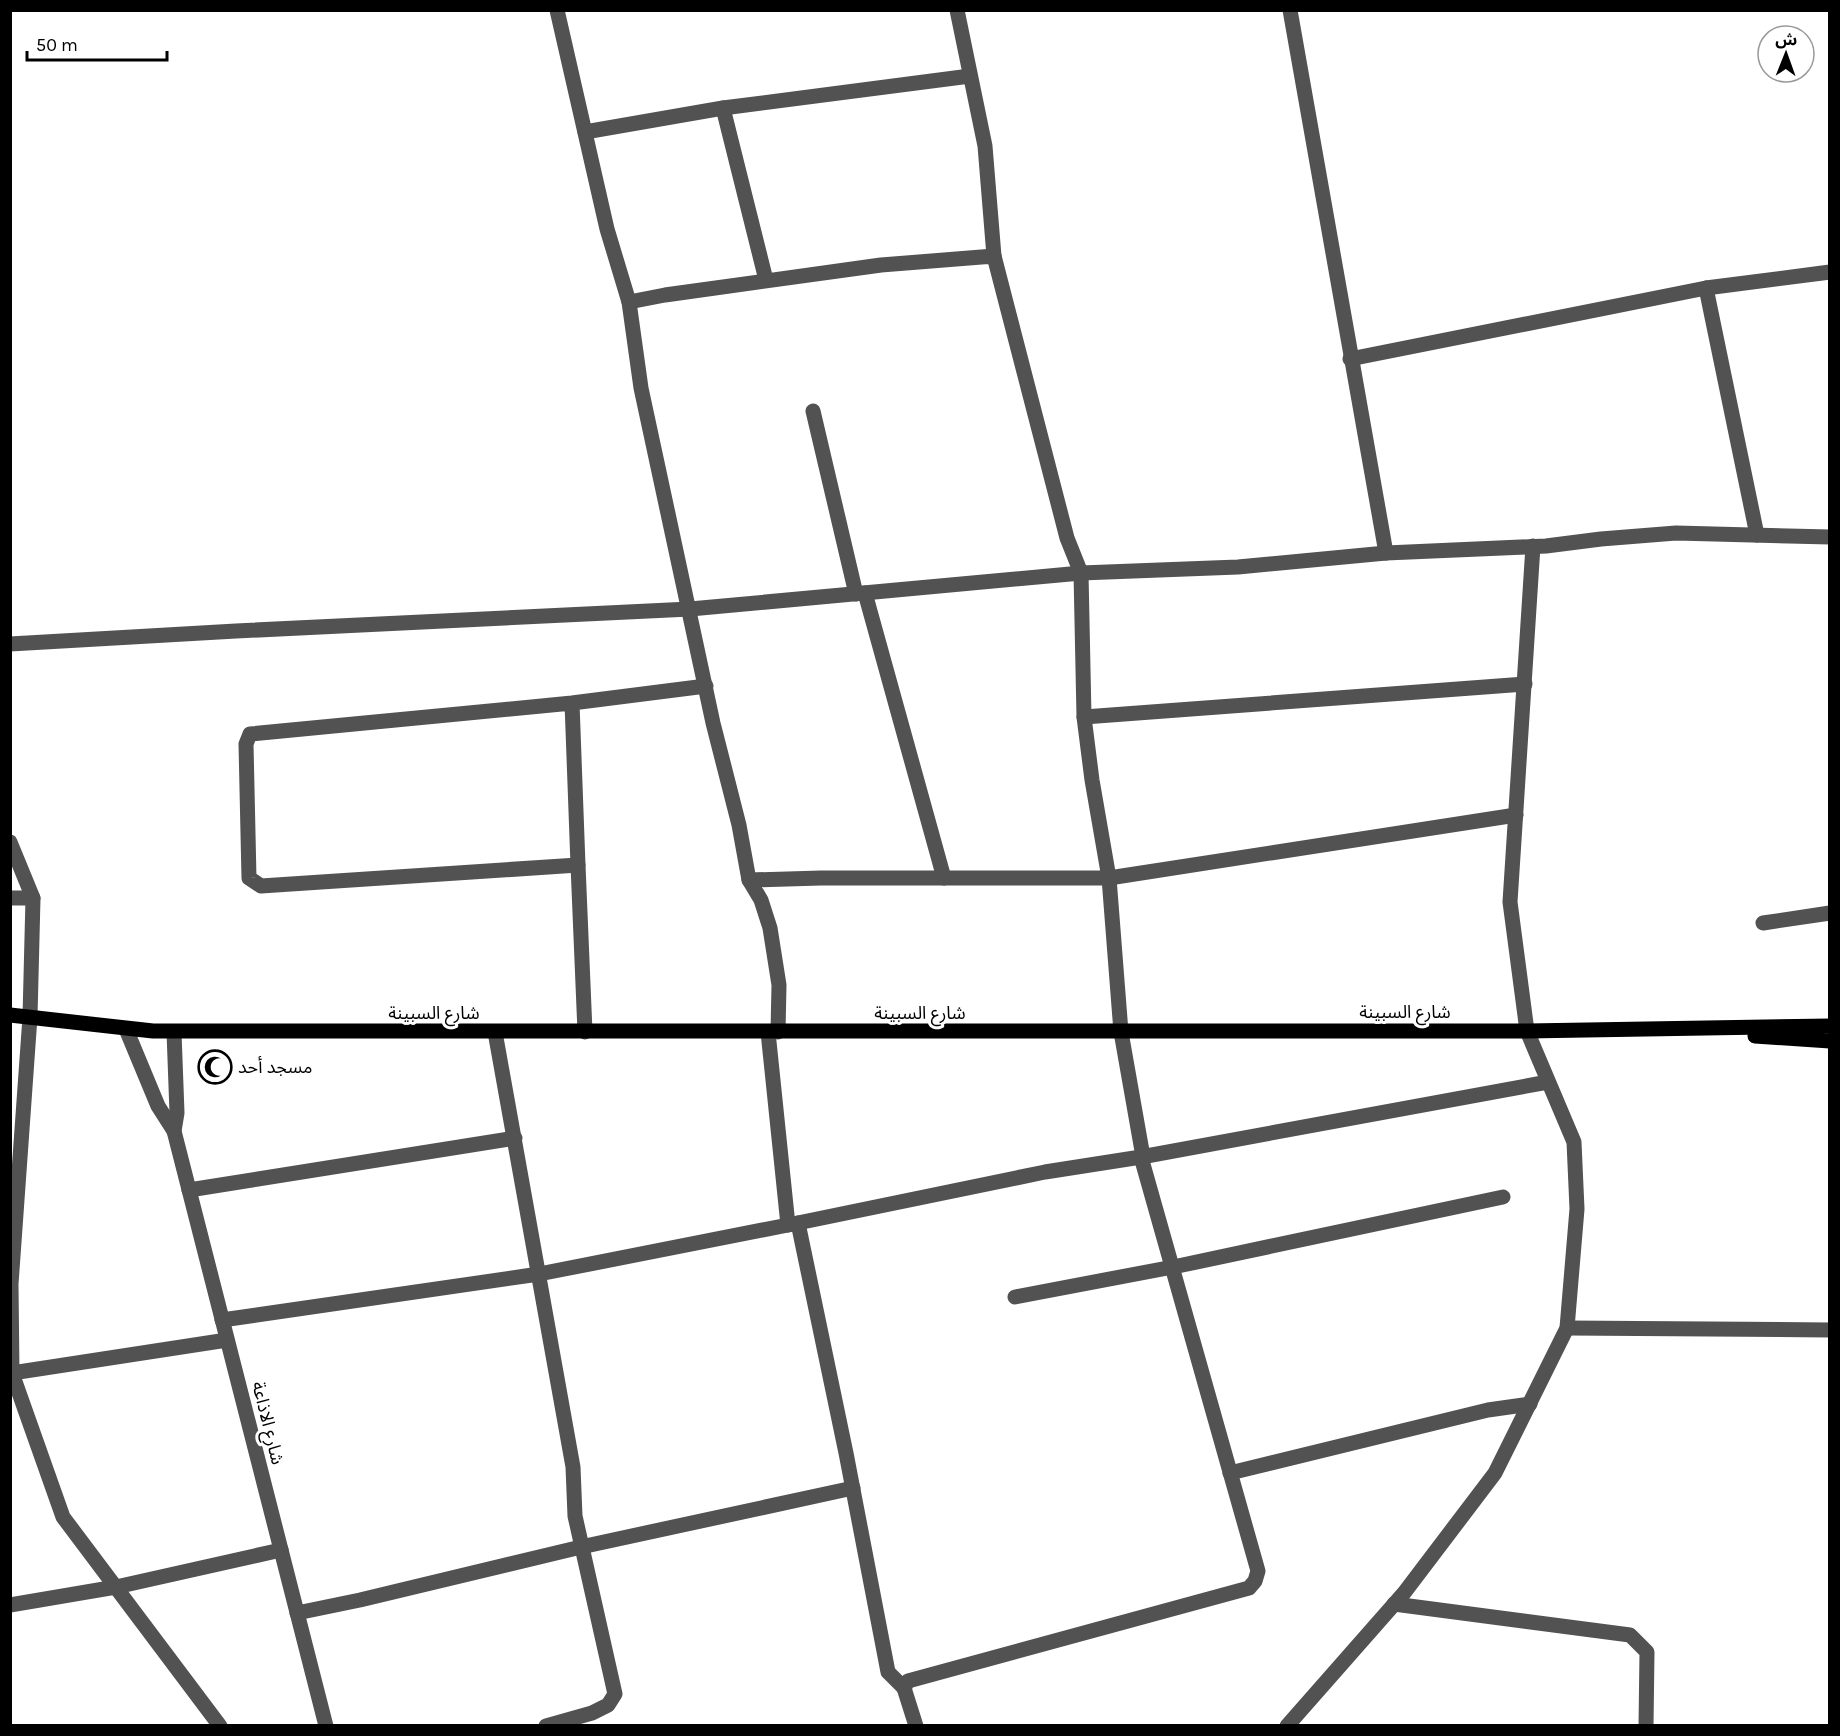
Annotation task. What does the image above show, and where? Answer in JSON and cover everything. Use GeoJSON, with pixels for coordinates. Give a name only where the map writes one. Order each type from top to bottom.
{"type":"FeatureCollection","features":[{"type":"Feature","properties":{"kind":"main road","name":"شارع السبينة"},"geometry":{"type":"LineString","coordinates":[[10,1015],[126,1029],[174,1032],[1527,1031],[1830,1026]]}},
{"type":"Feature","properties":{"kind":"main road"},"geometry":{"type":"LineString","coordinates":[[1651,1029],[1830,1041]]}},
{"type":"Feature","properties":{"kind":"street"},"geometry":{"type":"LineString","coordinates":[[557,10],[607,228],[629,302],[640,388],[739,825],[748,880],[761,900],[770,928],[779,985],[773,1032],[793,1224],[853,1488],[888,1672],[904,1688],[916,1725]]}},
{"type":"Feature","properties":{"kind":"street"},"geometry":{"type":"LineString","coordinates":[[904,1688],[908,1681],[1249,1588],[1255,1581],[1258,1571],[1141,1157],[1142,1151],[1121,1032],[1109,878],[1084,717],[1081,573],[1067,538],[994,256],[985,146],[957,10]]}},
{"type":"Feature","properties":{"kind":"street"},"geometry":{"type":"LineString","coordinates":[[1290,10],[1386,554]]}},
{"type":"Feature","properties":{"kind":"street"},"geometry":{"type":"LineString","coordinates":[[585,132],[723,108],[970,76]]}},
{"type":"Feature","properties":{"kind":"street"},"geometry":{"type":"LineString","coordinates":[[723,108],[766,280]]}},
{"type":"Feature","properties":{"kind":"street"},"geometry":{"type":"LineString","coordinates":[[629,302],[766,280],[881,265],[994,256]]}},
{"type":"Feature","properties":{"kind":"street"},"geometry":{"type":"LineString","coordinates":[[1350,359],[1706,288],[1830,272]]}},
{"type":"Feature","properties":{"kind":"street"},"geometry":{"type":"LineString","coordinates":[[1706,288],[1757,535]]}},
{"type":"Feature","properties":{"kind":"street"},"geometry":{"type":"LineString","coordinates":[[813,411],[860,594],[944,878]]}},
{"type":"Feature","properties":{"kind":"street"},"geometry":{"type":"LineString","coordinates":[[10,644],[690,609],[1081,573],[1238,567],[1386,554],[1533,546],[1676,533],[1830,537]]}},
{"type":"Feature","properties":{"kind":"street"},"geometry":{"type":"LineString","coordinates":[[1287,1725],[1394,1604],[1495,1473],[1567,1328],[1577,1209],[1574,1142],[1527,1031],[1510,902],[1533,546]]}},
{"type":"Feature","properties":{"kind":"street"},"geometry":{"type":"LineString","coordinates":[[1084,717],[1525,684]]}},
{"type":"Feature","properties":{"kind":"street"},"geometry":{"type":"LineString","coordinates":[[578,865],[261,886],[249,878],[246,744],[250,734],[572,703],[706,686]]}},
{"type":"Feature","properties":{"kind":"street"},"geometry":{"type":"LineString","coordinates":[[572,703],[585,1032]]}},
{"type":"Feature","properties":{"kind":"street"},"geometry":{"type":"LineString","coordinates":[[748,880],[1109,878],[1516,815]]}},
{"type":"Feature","properties":{"kind":"street"},"geometry":{"type":"LineString","coordinates":[[10,842],[33,898],[30,1017],[11,1284],[12,1373],[63,1517],[220,1725]]}},
{"type":"Feature","properties":{"kind":"street"},"geometry":{"type":"LineString","coordinates":[[10,898],[33,898]]}},
{"type":"Feature","properties":{"kind":"street"},"geometry":{"type":"LineString","coordinates":[[1763,923],[1830,913]]}},
{"type":"Feature","properties":{"kind":"street","name":"شارع الاذاعة"},"geometry":{"type":"LineString","coordinates":[[126,1029],[158,1106],[174,1131],[326,1725]]}},
{"type":"Feature","properties":{"kind":"street","name":"شارع الاذاعة"},"geometry":{"type":"LineString","coordinates":[[174,1032],[177,1113],[174,1131]]}},
{"type":"Feature","properties":{"kind":"street"},"geometry":{"type":"LineString","coordinates":[[495,1032],[573,1467],[575,1516],[615,1694],[608,1705],[591,1713],[546,1725]]}},
{"type":"Feature","properties":{"kind":"street"},"geometry":{"type":"LineString","coordinates":[[222,1320],[539,1274],[1045,1172],[1141,1157],[1548,1082]]}},
{"type":"Feature","properties":{"kind":"street"},"geometry":{"type":"LineString","coordinates":[[189,1190],[514,1138]]}},
{"type":"Feature","properties":{"kind":"street"},"geometry":{"type":"LineString","coordinates":[[1015,1297],[1173,1267],[1503,1197]]}},
{"type":"Feature","properties":{"kind":"street"},"geometry":{"type":"LineString","coordinates":[[1567,1328],[1830,1330]]}},
{"type":"Feature","properties":{"kind":"street"},"geometry":{"type":"LineString","coordinates":[[12,1373],[227,1340]]}},
{"type":"Feature","properties":{"kind":"street"},"geometry":{"type":"LineString","coordinates":[[1230,1473],[1488,1410],[1530,1404]]}},
{"type":"Feature","properties":{"kind":"street"},"geometry":{"type":"LineString","coordinates":[[297,1613],[581,1547],[853,1488]]}},
{"type":"Feature","properties":{"kind":"street"},"geometry":{"type":"LineString","coordinates":[[10,1605],[116,1587],[281,1550]]}},
{"type":"Feature","properties":{"kind":"street"},"geometry":{"type":"LineString","coordinates":[[1394,1604],[1630,1635],[1647,1652],[1646,1725]]}},
{"type":"Feature","properties":{"kind":"place","name":"مسجد أحد"},"geometry":{"type":"Point","coordinates":[215,1067]}}]}
